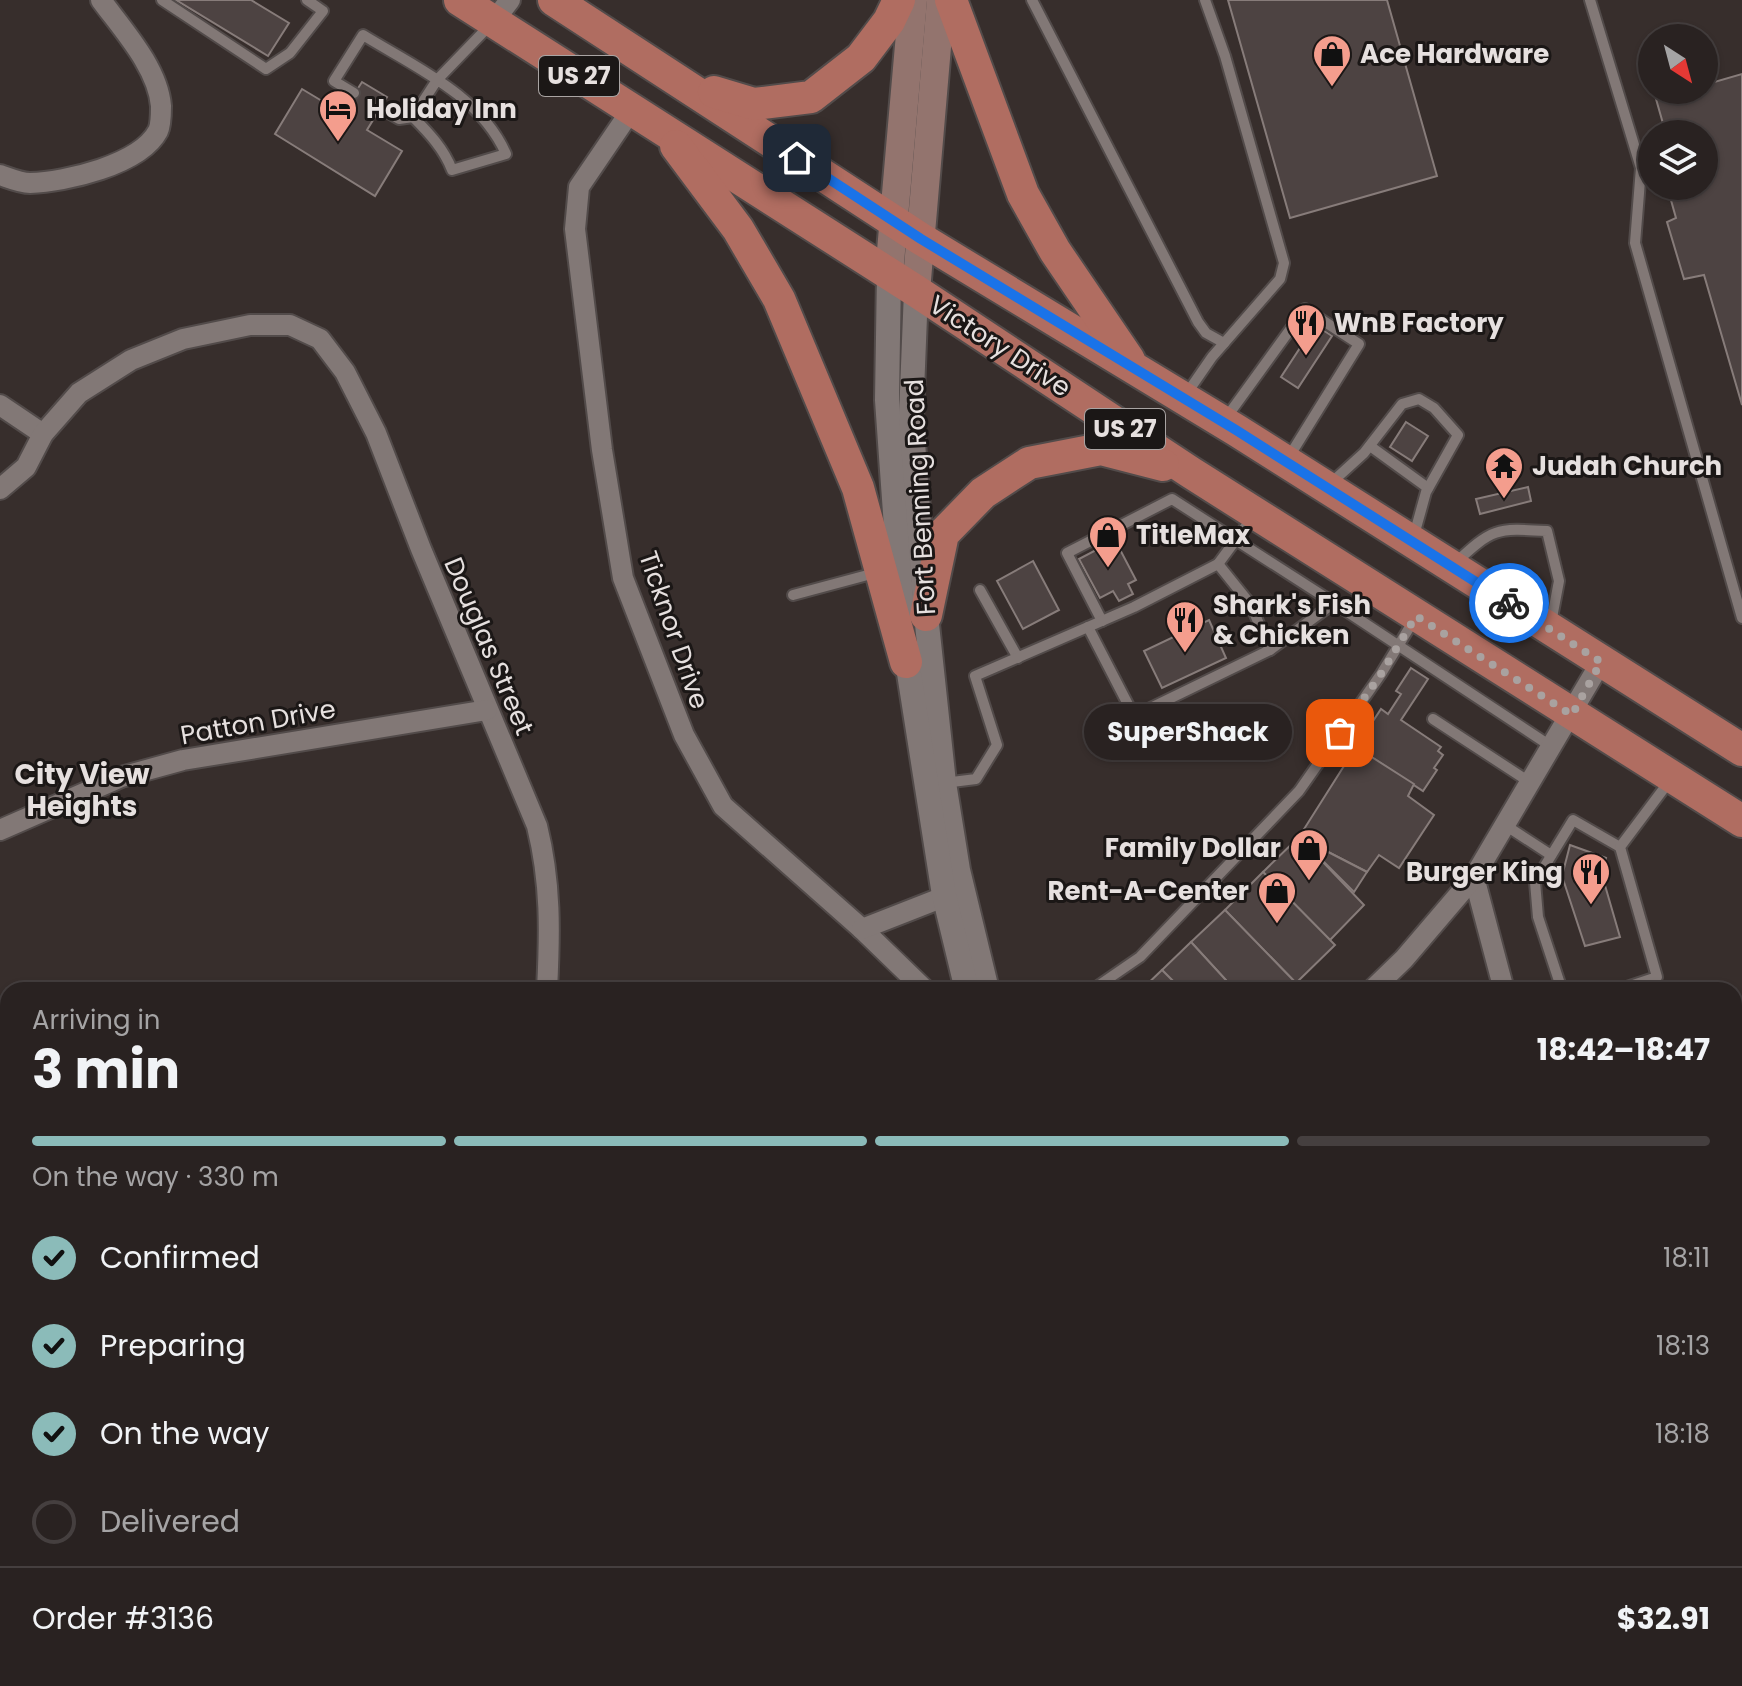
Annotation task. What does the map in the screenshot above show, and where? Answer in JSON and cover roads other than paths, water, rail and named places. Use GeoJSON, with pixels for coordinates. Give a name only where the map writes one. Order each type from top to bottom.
{"type":"FeatureCollection","features":[{"type":"Feature","properties":{"kind":"highway","name":"Victory Drive"},"geometry":{"type":"LineString","coordinates":[[460,0],[502,11],[665,131],[902,282],[1190,472],[1742,821]]}},
{"type":"Feature","properties":{"kind":"highway","name":"Victory Drive"},"geometry":{"type":"LineString","coordinates":[[554,0],[921,239],[1224,422],[1742,750]]}},
{"type":"Feature","properties":{"kind":"highway"},"geometry":{"type":"LineString","coordinates":[[677,80],[754,104],[811,97],[861,58],[889,21],[899,0]]}},
{"type":"Feature","properties":{"kind":"highway"},"geometry":{"type":"LineString","coordinates":[[951,0],[1023,194],[1055,251],[1136,370]]}},
{"type":"Feature","properties":{"kind":"highway"},"geometry":{"type":"LineString","coordinates":[[665,131],[738,229],[779,299],[858,488],[906,662]]}},
{"type":"Feature","properties":{"kind":"highway"},"geometry":{"type":"LineString","coordinates":[[926,615],[943,534],[983,493],[1029,463],[1101,449],[1190,472]]}},
{"type":"Feature","properties":{"kind":"main road","name":"Fort Benning Road"},"geometry":{"type":"LineString","coordinates":[[902,282],[892,220],[913,0]]}},
{"type":"Feature","properties":{"kind":"main road","name":"Fort Benning Road"},"geometry":{"type":"LineString","coordinates":[[902,282],[921,239],[941,0]]}},
{"type":"Feature","properties":{"kind":"street"},"geometry":{"type":"LineString","coordinates":[[0,175],[27,183],[71,177],[106,167],[144,146],[159,130],[161,105],[146,62],[101,0]]}},
{"type":"Feature","properties":{"kind":"street","name":"Ticknor Drive"},"geometry":{"type":"LineString","coordinates":[[632,109],[579,187],[575,229],[602,450],[623,578],[684,735],[723,806],[862,929],[917,982]]}},
{"type":"Feature","properties":{"kind":"street","name":"Fort Benning Road"},"geometry":{"type":"LineString","coordinates":[[902,282],[926,615],[953,892],[966,982]]}},
{"type":"Feature","properties":{"kind":"street","name":"Fort Benning Road"},"geometry":{"type":"LineString","coordinates":[[902,282],[887,400],[906,662],[953,892],[984,982]]}},
{"type":"Feature","properties":{"kind":"street","name":"Douglas Street"},"geometry":{"type":"LineString","coordinates":[[43,434],[79,393],[131,360],[183,339],[250,325],[290,325],[320,339],[345,372],[376,433],[537,826],[547,867],[550,905],[547,982]]}},
{"type":"Feature","properties":{"kind":"street"},"geometry":{"type":"LineString","coordinates":[[0,405],[43,434],[26,467],[0,489]]}},
{"type":"Feature","properties":{"kind":"street"},"geometry":{"type":"LineString","coordinates":[[1384,982],[1474,877],[1601,662]]}},
{"type":"Feature","properties":{"kind":"street","name":"Patton Drive"},"geometry":{"type":"LineString","coordinates":[[0,830],[121,777],[183,760],[487,710]]}},
{"type":"Feature","properties":{"kind":"street"},"geometry":{"type":"LineString","coordinates":[[1474,877],[1502,982]]}},
{"type":"Feature","properties":{"kind":"street"},"geometry":{"type":"LineString","coordinates":[[862,929],[953,892]]}},
{"type":"Feature","properties":{"kind":"lane"},"geometry":{"type":"LineString","coordinates":[[162,0],[266,69],[290,53],[323,11],[307,0]]}},
{"type":"Feature","properties":{"kind":"lane"},"geometry":{"type":"LineString","coordinates":[[1032,0],[1198,322],[1206,333],[1224,343]]}},
{"type":"Feature","properties":{"kind":"lane"},"geometry":{"type":"LineString","coordinates":[[1183,398],[1224,343],[1280,279],[1284,263],[1225,56],[1205,0]]}},
{"type":"Feature","properties":{"kind":"lane"},"geometry":{"type":"LineString","coordinates":[[1590,0],[1641,168],[1635,243],[1742,618]]}},
{"type":"Feature","properties":{"kind":"lane"},"geometry":{"type":"LineString","coordinates":[[380,108],[399,119],[413,117],[437,80],[502,11]]}},
{"type":"Feature","properties":{"kind":"lane"},"geometry":{"type":"LineString","coordinates":[[354,93],[334,81],[363,35],[461,96],[498,136],[506,154],[452,170],[439,147],[413,117]]}},
{"type":"Feature","properties":{"kind":"lane"},"geometry":{"type":"LineString","coordinates":[[1224,422],[1305,309],[1359,344],[1286,462]]}},
{"type":"Feature","properties":{"kind":"lane"},"geometry":{"type":"LineString","coordinates":[[1326,487],[1370,446],[1402,404],[1419,399],[1434,408],[1458,435],[1428,488],[1413,542]]}},
{"type":"Feature","properties":{"kind":"lane"},"geometry":{"type":"LineString","coordinates":[[1370,446],[1428,488]]}},
{"type":"Feature","properties":{"kind":"lane"},"geometry":{"type":"LineString","coordinates":[[1102,621],[1067,553],[1172,499],[1552,747]]}},
{"type":"Feature","properties":{"kind":"lane"},"geometry":{"type":"LineString","coordinates":[[944,783],[976,779],[997,745],[975,676],[1102,621],[1218,564],[1255,513]]}},
{"type":"Feature","properties":{"kind":"lane"},"geometry":{"type":"LineString","coordinates":[[1451,566],[1483,537],[1506,529],[1547,531],[1559,581],[1549,629]]}},
{"type":"Feature","properties":{"kind":"lane"},"geometry":{"type":"LineString","coordinates":[[1218,564],[1251,605],[1270,650]]}},
{"type":"Feature","properties":{"kind":"lane"},"geometry":{"type":"LineString","coordinates":[[793,595],[881,571]]}},
{"type":"Feature","properties":{"kind":"lane"},"geometry":{"type":"LineString","coordinates":[[980,590],[1018,658]]}},
{"type":"Feature","properties":{"kind":"lane"},"geometry":{"type":"LineString","coordinates":[[1088,627],[1134,716],[1270,650],[1334,603]]}},
{"type":"Feature","properties":{"kind":"lane"},"geometry":{"type":"LineString","coordinates":[[1104,982],[1140,957],[1299,791],[1416,616]]}},
{"type":"Feature","properties":{"kind":"lane"},"geometry":{"type":"LineString","coordinates":[[1433,719],[1531,783]]}},
{"type":"Feature","properties":{"kind":"lane"},"geometry":{"type":"LineString","coordinates":[[1620,847],[1672,778]]}},
{"type":"Feature","properties":{"kind":"lane"},"geometry":{"type":"LineString","coordinates":[[1559,982],[1538,917],[1535,882],[1573,820],[1620,847],[1657,977],[1642,982]]}},
{"type":"Feature","properties":{"kind":"lane"},"geometry":{"type":"LineString","coordinates":[[1505,825],[1551,855]]}},
{"type":"Feature","properties":{"kind":"place","name":"Ace Hardware"},"geometry":{"type":"Point","coordinates":[1332,88]}},
{"type":"Feature","properties":{"kind":"place","name":"Holiday Inn"},"geometry":{"type":"Point","coordinates":[338,143]}},
{"type":"Feature","properties":{"kind":"place","name":"WnB Factory"},"geometry":{"type":"Point","coordinates":[1306,357]}},
{"type":"Feature","properties":{"kind":"place","name":"Judah Church"},"geometry":{"type":"Point","coordinates":[1504,500]}},
{"type":"Feature","properties":{"kind":"place","name":"TitleMax"},"geometry":{"type":"Point","coordinates":[1108,569]}},
{"type":"Feature","properties":{"kind":"place","name":"Shark's Fish & Chicken"},"geometry":{"type":"Point","coordinates":[1185,654]}},
{"type":"Feature","properties":{"kind":"place","name":"SuperShack"},"geometry":{"type":"Point","coordinates":[1340,733]}},
{"type":"Feature","properties":{"kind":"place","name":"Family Dollar"},"geometry":{"type":"Point","coordinates":[1309,882]}},
{"type":"Feature","properties":{"kind":"place","name":"Burger King"},"geometry":{"type":"Point","coordinates":[1591,906]}},
{"type":"Feature","properties":{"kind":"place","name":"Rent-A-Center"},"geometry":{"type":"Point","coordinates":[1277,925]}},
{"type":"Feature","properties":{"kind":"district","name":"City View Heights"},"geometry":{"type":"Point","coordinates":[82,790]}}]}
